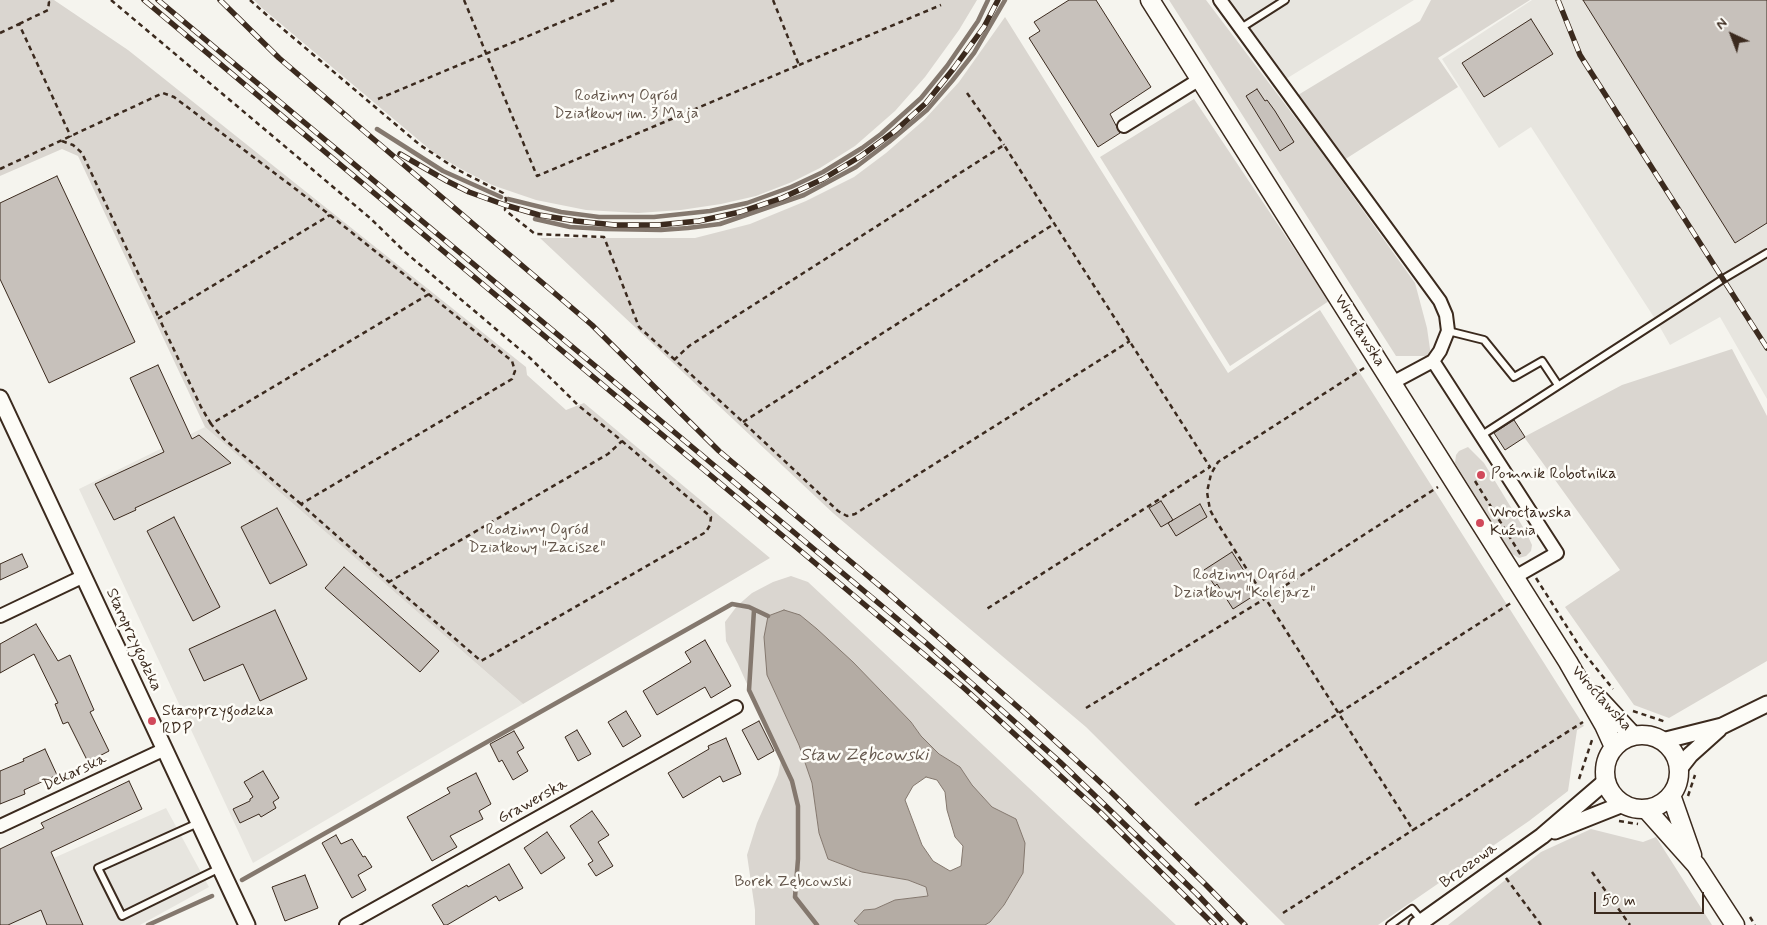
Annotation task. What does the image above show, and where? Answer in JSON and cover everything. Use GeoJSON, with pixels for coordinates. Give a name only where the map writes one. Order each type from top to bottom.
{"type":"FeatureCollection","features":[{"type":"Feature","properties":{"kind":"main road","name":"Wrocławska"},"geometry":{"type":"LineString","coordinates":[[1150,0],[1568,662],[1604,725],[1614,747]]}},
{"type":"Feature","properties":{"kind":"main road","name":"Wrocławska"},"geometry":{"type":"LineString","coordinates":[[1568,662],[1633,736]]}},
{"type":"Feature","properties":{"kind":"main road"},"geometry":{"type":"LineString","coordinates":[[1696,865],[1677,783],[1687,770],[1662,741],[1643,735],[1623,740],[1614,747],[1608,757],[1605,769],[1609,790],[1615,798],[1623,804],[1634,808],[1645,817],[1696,865],[1742,921]]}},
{"type":"Feature","properties":{"kind":"main road"},"geometry":{"type":"LineString","coordinates":[[1645,817],[1664,802],[1679,797]]}},
{"type":"Feature","properties":{"kind":"street"},"geometry":{"type":"LineString","coordinates":[[1220,0],[1440,301],[1446,315],[1448,331],[1440,351],[1433,361],[1392,383]]}},
{"type":"Feature","properties":{"kind":"street"},"geometry":{"type":"LineString","coordinates":[[1124,126],[1200,79]]}},
{"type":"Feature","properties":{"kind":"street"},"geometry":{"type":"LineString","coordinates":[[1433,361],[1557,553],[1514,577]]}},
{"type":"Feature","properties":{"kind":"street","name":"Staroprzygodzka"},"geometry":{"type":"LineString","coordinates":[[0,398],[247,925]]}},
{"type":"Feature","properties":{"kind":"street"},"geometry":{"type":"LineString","coordinates":[[0,616],[84,576]]}},
{"type":"Feature","properties":{"kind":"street"},"geometry":{"type":"LineString","coordinates":[[1662,741],[1722,726],[1767,704]]}},
{"type":"Feature","properties":{"kind":"street","name":"Grawerska"},"geometry":{"type":"LineString","coordinates":[[346,925],[736,707]]}},
{"type":"Feature","properties":{"kind":"street"},"geometry":{"type":"LineString","coordinates":[[1687,770],[1690,755],[1722,726]]}},
{"type":"Feature","properties":{"kind":"street","name":"Dekarska"},"geometry":{"type":"LineString","coordinates":[[0,826],[164,749]]}},
{"type":"Feature","properties":{"kind":"street","name":"Brzozowa"},"geometry":{"type":"LineString","coordinates":[[1419,923],[1542,836],[1606,781]]}},
{"type":"Feature","properties":{"kind":"street","name":"Brzozowa"},"geometry":{"type":"LineString","coordinates":[[1542,836],[1623,804]]}},
{"type":"Feature","properties":{"kind":"lane"},"geometry":{"type":"LineString","coordinates":[[1241,28],[1285,0]]}},
{"type":"Feature","properties":{"kind":"lane"},"geometry":{"type":"LineString","coordinates":[[1482,435],[1723,279],[1767,253]]}},
{"type":"Feature","properties":{"kind":"lane"},"geometry":{"type":"LineString","coordinates":[[1448,331],[1484,340],[1514,377],[1542,361],[1558,385]]}},
{"type":"Feature","properties":{"kind":"lane"},"geometry":{"type":"LineString","coordinates":[[199,822],[98,868],[122,916],[220,867]]}},
{"type":"Feature","properties":{"kind":"lane"},"geometry":{"type":"LineString","coordinates":[[1390,925],[1412,909],[1419,923]]}},
{"type":"Feature","properties":{"kind":"path"},"geometry":{"type":"LineString","coordinates":[[0,33],[48,10],[49,2],[46,0]]}},
{"type":"Feature","properties":{"kind":"path"},"geometry":{"type":"LineString","coordinates":[[62,141],[73,145],[82,153],[201,407],[211,424],[224,439],[481,661],[706,532],[710,525],[711,517],[579,406],[530,358],[405,252],[370,218],[111,0]]}},
{"type":"Feature","properties":{"kind":"path"},"geometry":{"type":"LineString","coordinates":[[250,0],[420,145],[458,170],[503,193],[506,200],[505,210],[535,234],[604,237],[639,328],[838,511],[847,516],[855,514],[1130,341]]}},
{"type":"Feature","properties":{"kind":"path"},"geometry":{"type":"LineString","coordinates":[[464,0],[537,176],[941,5]]}},
{"type":"Feature","properties":{"kind":"path"},"geometry":{"type":"LineString","coordinates":[[378,99],[614,0]]}},
{"type":"Feature","properties":{"kind":"path"},"geometry":{"type":"LineString","coordinates":[[773,0],[799,65]]}},
{"type":"Feature","properties":{"kind":"path"},"geometry":{"type":"LineString","coordinates":[[19,24],[71,137]]}},
{"type":"Feature","properties":{"kind":"path"},"geometry":{"type":"LineString","coordinates":[[0,169],[163,93],[174,96],[330,215],[512,361],[515,371],[512,380],[301,504]]}},
{"type":"Feature","properties":{"kind":"path"},"geometry":{"type":"LineString","coordinates":[[967,93],[1004,145],[1210,467]]}},
{"type":"Feature","properties":{"kind":"path"},"geometry":{"type":"LineString","coordinates":[[674,360],[689,346],[1004,145]]}},
{"type":"Feature","properties":{"kind":"path"},"geometry":{"type":"LineString","coordinates":[[159,318],[330,215]]}},
{"type":"Feature","properties":{"kind":"path"},"geometry":{"type":"LineString","coordinates":[[743,422],[1054,224]]}},
{"type":"Feature","properties":{"kind":"path"},"geometry":{"type":"LineString","coordinates":[[211,424],[429,294]]}},
{"type":"Feature","properties":{"kind":"path"},"geometry":{"type":"LineString","coordinates":[[985,610],[1359,371]]}},
{"type":"Feature","properties":{"kind":"path"},"geometry":{"type":"LineString","coordinates":[[389,582],[608,454],[622,441]]}},
{"type":"Feature","properties":{"kind":"path"},"geometry":{"type":"LineString","coordinates":[[1218,462],[1211,474],[1207,492],[1210,510],[1413,830]]}},
{"type":"Feature","properties":{"kind":"path"},"geometry":{"type":"LineString","coordinates":[[1086,708],[1266,598],[1435,489]]}},
{"type":"Feature","properties":{"kind":"path"},"geometry":{"type":"LineString","coordinates":[[1195,805],[1508,605]]}},
{"type":"Feature","properties":{"kind":"path"},"geometry":{"type":"LineString","coordinates":[[1283,913],[1587,720]]}},
{"type":"Feature","properties":{"kind":"path"},"geometry":{"type":"LineString","coordinates":[[1579,779],[1595,732]]}},
{"type":"Feature","properties":{"kind":"path"},"geometry":{"type":"LineString","coordinates":[[1679,797],[1687,770]]}},
{"type":"Feature","properties":{"kind":"path"},"geometry":{"type":"LineString","coordinates":[[1613,821],[1645,817]]}},
{"type":"Feature","properties":{"kind":"path"},"geometry":{"type":"LineString","coordinates":[[1592,872],[1630,925]]}},
{"type":"Feature","properties":{"kind":"path"},"geometry":{"type":"LineString","coordinates":[[1508,880],[1541,925]]}},
{"type":"Feature","properties":{"kind":"path"},"geometry":{"type":"LineString","coordinates":[[1742,921],[1755,925]]}},
{"type":"Feature","properties":{"kind":"shaded area"},"geometry":{"type":"Polygon","coordinates":[[[1220,0],[1414,0],[1281,82],[1220,0]]]}},
{"type":"Feature","properties":{"kind":"shaded area"},"geometry":{"type":"Polygon","coordinates":[[[1532,0],[1767,0],[1767,399],[1720,317],[1670,345],[1531,127],[1499,148],[1442,59],[1532,0]]]}},
{"type":"Feature","properties":{"kind":"shaded area"},"geometry":{"type":"Polygon","coordinates":[[[205,427],[523,704],[253,863],[79,489],[205,427]]]}},
{"type":"Feature","properties":{"kind":"shaded area"},"geometry":{"type":"Polygon","coordinates":[[[166,808],[209,887],[140,925],[0,925],[0,882],[166,808]]]}},
{"type":"Feature","properties":{"kind":"green space","name":"Rodzinny Ogród Działkowy \"Zacisze\""},"geometry":{"type":"Polygon","coordinates":[[[0,0],[54,0],[128,50],[526,367],[527,375],[566,410],[584,403],[770,558],[523,704],[205,427],[78,156],[62,149],[0,176],[0,0]]]}},
{"type":"Feature","properties":{"kind":"green space","name":"Rodzinny Ogród Działkowy im. 3 Maja"},"geometry":{"type":"Polygon","coordinates":[[[254,0],[977,0],[959,30],[925,77],[895,111],[855,146],[820,168],[792,182],[756,196],[681,210],[638,213],[586,210],[536,200],[492,185],[461,169],[434,153],[254,0]]]}},
{"type":"Feature","properties":{"kind":"green space"},"geometry":{"type":"Polygon","coordinates":[[[1169,0],[1206,0],[1319,149],[1415,283],[1427,328],[1431,356],[1396,356],[1169,0]]]}},
{"type":"Feature","properties":{"kind":"green space"},"geometry":{"type":"Polygon","coordinates":[[[1431,0],[1530,0],[1438,58],[1458,87],[1344,160],[1298,95],[1420,21],[1431,0]]]}},
{"type":"Feature","properties":{"kind":"green space","name":"Rodzinny Ogród Działkowy \"Kolejarz\""},"geometry":{"type":"Polygon","coordinates":[[[1005,17],[1228,373],[1320,310],[1584,726],[1577,730],[1568,791],[1529,821],[1378,925],[1285,925],[1086,727],[833,513],[540,238],[695,238],[750,224],[806,201],[854,177],[886,153],[924,120],[959,82],[1005,17]]]}},
{"type":"Feature","properties":{"kind":"green space"},"geometry":{"type":"Polygon","coordinates":[[[1194,99],[1329,301],[1230,366],[1100,157],[1194,99]]]}},
{"type":"Feature","properties":{"kind":"green space"},"geometry":{"type":"Polygon","coordinates":[[[1732,349],[1767,416],[1767,661],[1669,718],[1634,705],[1565,607],[1620,570],[1524,437],[1622,385],[1732,349]]]}},
{"type":"Feature","properties":{"kind":"green space"},"geometry":{"type":"Polygon","coordinates":[[[1468,447],[1484,463],[1526,532],[1532,545],[1531,551],[1526,556],[1519,558],[1512,554],[1455,463],[1456,455],[1459,451],[1468,447]]]}},
{"type":"Feature","properties":{"kind":"green space","name":"Borek Zębcowski"},"geometry":{"type":"Polygon","coordinates":[[[791,576],[808,582],[1176,925],[985,925],[990,922],[1004,905],[1023,873],[1016,819],[992,807],[972,785],[960,767],[939,754],[853,662],[800,615],[799,745],[812,783],[819,833],[828,859],[862,872],[908,880],[926,887],[928,896],[895,900],[875,909],[864,910],[854,921],[859,925],[755,925],[755,910],[747,855],[757,823],[778,775],[782,755],[726,641],[725,622],[737,606],[752,593],[773,582],[791,576]]]}},
{"type":"Feature","properties":{"kind":"green space"},"geometry":{"type":"Polygon","coordinates":[[[1591,829],[1643,842],[1656,837],[1712,925],[1448,925],[1541,852],[1591,829]]]}},
{"type":"Feature","properties":{"kind":"water","name":"Staw Zębcowski"},"geometry":{"type":"Polygon","coordinates":[[[784,610],[800,615],[853,662],[939,754],[960,767],[972,785],[992,807],[1016,819],[1025,843],[1023,873],[1004,905],[990,922],[985,925],[859,925],[854,921],[864,910],[875,909],[895,900],[928,896],[926,887],[908,880],[862,872],[828,859],[819,833],[812,783],[799,745],[767,675],[764,637],[768,616],[784,610]],[[926,777],[913,786],[905,800],[922,845],[933,861],[950,871],[961,866],[963,846],[955,837],[947,810],[945,792],[937,780],[926,777]]]}},
{"type":"Feature","properties":{"kind":"building"},"geometry":{"type":"Polygon","coordinates":[[[1069,0],[1096,0],[1151,87],[1110,114],[1120,133],[1098,147],[1029,38],[1040,31],[1034,22],[1069,0]]]}},
{"type":"Feature","properties":{"kind":"building"},"geometry":{"type":"Polygon","coordinates":[[[1583,0],[1767,0],[1767,223],[1735,243],[1583,0]]]}},
{"type":"Feature","properties":{"kind":"building"},"geometry":{"type":"Polygon","coordinates":[[[1531,19],[1553,54],[1484,97],[1462,63],[1531,19]]]}},
{"type":"Feature","properties":{"kind":"building"},"geometry":{"type":"Polygon","coordinates":[[[1257,89],[1275,111],[1294,142],[1280,151],[1246,96],[1257,89]]]}},
{"type":"Feature","properties":{"kind":"building"},"geometry":{"type":"Polygon","coordinates":[[[57,176],[135,342],[49,383],[0,279],[0,203],[57,176]]]}},
{"type":"Feature","properties":{"kind":"building"},"geometry":{"type":"Polygon","coordinates":[[[158,365],[192,439],[199,435],[231,463],[135,508],[136,510],[114,520],[95,484],[164,452],[130,378],[158,365]]]}},
{"type":"Feature","properties":{"kind":"building"},"geometry":{"type":"Polygon","coordinates":[[[1514,420],[1525,437],[1505,450],[1494,433],[1514,420]]]}},
{"type":"Feature","properties":{"kind":"building"},"geometry":{"type":"Polygon","coordinates":[[[1161,501],[1173,520],[1161,527],[1149,508],[1161,501]]]}},
{"type":"Feature","properties":{"kind":"building"},"geometry":{"type":"Polygon","coordinates":[[[1200,504],[1207,517],[1176,536],[1168,523],[1200,504]]]}},
{"type":"Feature","properties":{"kind":"building"},"geometry":{"type":"Polygon","coordinates":[[[277,508],[307,565],[270,584],[241,527],[277,508]]]}},
{"type":"Feature","properties":{"kind":"building"},"geometry":{"type":"Polygon","coordinates":[[[174,517],[220,607],[193,621],[147,531],[174,517]]]}},
{"type":"Feature","properties":{"kind":"building"},"geometry":{"type":"Polygon","coordinates":[[[1232,552],[1258,593],[1233,609],[1217,584],[1215,586],[1204,570],[1232,552]]]}},
{"type":"Feature","properties":{"kind":"building"},"geometry":{"type":"Polygon","coordinates":[[[22,554],[28,567],[0,580],[0,564],[22,554]]]}},
{"type":"Feature","properties":{"kind":"building"},"geometry":{"type":"Polygon","coordinates":[[[344,567],[439,651],[420,672],[325,588],[344,567]]]}},
{"type":"Feature","properties":{"kind":"building"},"geometry":{"type":"Polygon","coordinates":[[[275,610],[307,679],[260,701],[243,664],[204,681],[189,649],[275,610]]]}},
{"type":"Feature","properties":{"kind":"building"},"geometry":{"type":"Polygon","coordinates":[[[36,624],[58,661],[70,655],[94,710],[90,712],[109,751],[88,762],[68,722],[63,724],[55,704],[58,703],[34,654],[0,673],[0,644],[36,624]]]}},
{"type":"Feature","properties":{"kind":"building"},"geometry":{"type":"Polygon","coordinates":[[[705,640],[731,686],[711,698],[705,687],[657,715],[643,691],[691,662],[685,652],[705,640]]]}},
{"type":"Feature","properties":{"kind":"building"},"geometry":{"type":"Polygon","coordinates":[[[626,711],[641,736],[623,747],[608,722],[626,711]]]}},
{"type":"Feature","properties":{"kind":"building"},"geometry":{"type":"Polygon","coordinates":[[[759,721],[774,751],[758,760],[742,730],[759,721]]]}},
{"type":"Feature","properties":{"kind":"building"},"geometry":{"type":"Polygon","coordinates":[[[577,730],[591,754],[578,761],[565,737],[577,730]]]}},
{"type":"Feature","properties":{"kind":"building"},"geometry":{"type":"Polygon","coordinates":[[[514,731],[524,748],[517,752],[528,771],[513,780],[502,760],[499,762],[490,744],[514,731]]]}},
{"type":"Feature","properties":{"kind":"building"},"geometry":{"type":"Polygon","coordinates":[[[726,738],[741,774],[723,782],[720,776],[683,798],[668,773],[709,749],[708,746],[726,738]]]}},
{"type":"Feature","properties":{"kind":"building"},"geometry":{"type":"Polygon","coordinates":[[[45,749],[57,775],[24,790],[25,794],[0,804],[0,771],[24,761],[23,759],[45,749]]]}},
{"type":"Feature","properties":{"kind":"building"},"geometry":{"type":"Polygon","coordinates":[[[263,771],[279,798],[273,802],[276,808],[261,817],[259,814],[240,823],[233,809],[250,801],[253,797],[244,782],[263,771]]]}},
{"type":"Feature","properties":{"kind":"building"},"geometry":{"type":"Polygon","coordinates":[[[476,773],[491,804],[479,811],[483,819],[450,836],[457,847],[432,861],[407,817],[450,793],[447,788],[476,773]]]}},
{"type":"Feature","properties":{"kind":"building"},"geometry":{"type":"Polygon","coordinates":[[[129,781],[142,809],[51,852],[83,925],[47,925],[41,910],[8,925],[0,925],[0,849],[44,828],[41,823],[129,781]]]}},
{"type":"Feature","properties":{"kind":"building"},"geometry":{"type":"Polygon","coordinates":[[[592,811],[609,835],[598,842],[613,866],[596,876],[588,864],[593,861],[570,826],[592,811]]]}},
{"type":"Feature","properties":{"kind":"building"},"geometry":{"type":"Polygon","coordinates":[[[547,832],[565,858],[541,874],[524,848],[547,832]]]}},
{"type":"Feature","properties":{"kind":"building"},"geometry":{"type":"Polygon","coordinates":[[[336,835],[341,844],[352,839],[363,857],[365,856],[372,867],[358,875],[366,890],[352,898],[322,843],[336,835]]]}},
{"type":"Feature","properties":{"kind":"building"},"geometry":{"type":"Polygon","coordinates":[[[509,864],[523,888],[499,901],[496,896],[444,925],[432,905],[509,864]]]}},
{"type":"Feature","properties":{"kind":"building"},"geometry":{"type":"Polygon","coordinates":[[[305,875],[318,908],[285,921],[272,887],[305,875]]]}},
{"type":"Feature","properties":{"kind":"waterway"},"geometry":{"type":"LineString","coordinates":[[508,199],[561,212],[599,217],[654,217],[710,211],[747,203],[791,187],[823,172],[862,148],[881,134],[921,98],[947,66],[978,21],[988,0]]}},
{"type":"Feature","properties":{"kind":"waterway"},"geometry":{"type":"LineString","coordinates":[[535,219],[570,227],[661,230],[688,228],[720,224],[804,195],[856,167],[927,110],[974,53],[1005,0]]}},
{"type":"Feature","properties":{"kind":"waterway"},"geometry":{"type":"LineString","coordinates":[[377,129],[443,171],[501,197]]}},
{"type":"Feature","properties":{"kind":"waterway"},"geometry":{"type":"LineString","coordinates":[[242,880],[732,604],[749,607],[768,616]]}},
{"type":"Feature","properties":{"kind":"waterway"},"geometry":{"type":"LineString","coordinates":[[754,610],[749,690],[792,781],[798,806],[798,859],[795,897],[817,925]]}},
{"type":"Feature","properties":{"kind":"waterway"},"geometry":{"type":"LineString","coordinates":[[148,925],[212,896]]}},
{"type":"Feature","properties":{"kind":"railway"},"geometry":{"type":"LineString","coordinates":[[144,0],[964,688],[1101,813],[1214,925]]}},
{"type":"Feature","properties":{"kind":"railway"},"geometry":{"type":"LineString","coordinates":[[158,0],[925,642],[1060,762],[1197,894],[1226,925]]}},
{"type":"Feature","properties":{"kind":"railway"},"geometry":{"type":"LineString","coordinates":[[220,0],[279,58],[349,118]]}},
{"type":"Feature","properties":{"kind":"railway"},"geometry":{"type":"LineString","coordinates":[[400,154],[469,192],[539,215],[615,225],[658,225],[699,221],[740,212],[782,198],[823,179],[861,156],[895,131],[926,103],[954,68],[984,27],[998,0]]}},
{"type":"Feature","properties":{"kind":"railway"},"geometry":{"type":"LineString","coordinates":[[1558,0],[1580,55],[1767,348]]}},
{"type":"Feature","properties":{"kind":"railway"},"geometry":{"type":"LineString","coordinates":[[344,114],[592,325],[719,451],[887,592],[1027,715],[1112,793],[1245,925]]}},
{"type":"Feature","properties":{"kind":"place","name":"Pomnik Robotnika"},"geometry":{"type":"Point","coordinates":[1481,475]}},
{"type":"Feature","properties":{"kind":"place","name":"Wrocławska Kuźnia"},"geometry":{"type":"Point","coordinates":[1480,523]}},
{"type":"Feature","properties":{"kind":"place","name":"Staroprzygodzka RDP"},"geometry":{"type":"Point","coordinates":[152,721]}}]}
